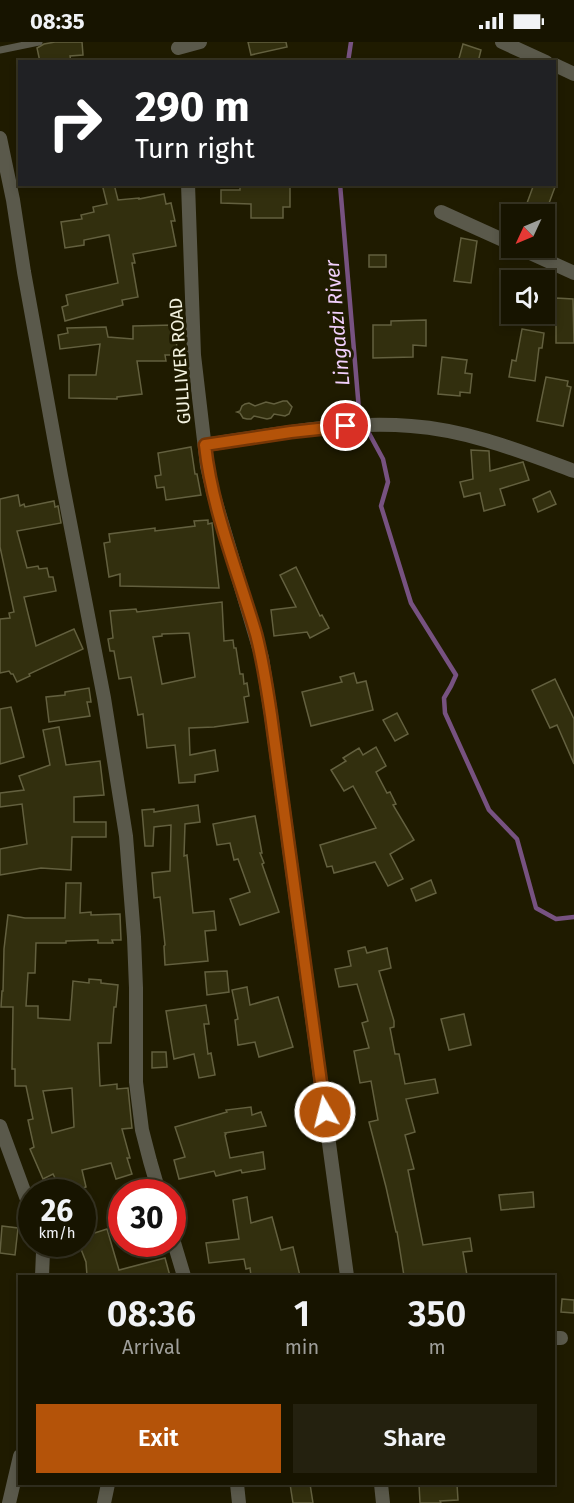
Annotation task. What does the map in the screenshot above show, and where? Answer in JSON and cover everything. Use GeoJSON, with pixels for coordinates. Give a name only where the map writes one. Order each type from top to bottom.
{"type":"FeatureCollection","features":[{"type":"Feature","properties":{"kind":"street"},"geometry":{"type":"LineString","coordinates":[[179,51],[200,42]]}},
{"type":"Feature","properties":{"kind":"street"},"geometry":{"type":"LineString","coordinates":[[502,42],[542,60]]}},
{"type":"Feature","properties":{"kind":"street"},"geometry":{"type":"LineString","coordinates":[[556,65],[574,74]]}},
{"type":"Feature","properties":{"kind":"street"},"geometry":{"type":"LineString","coordinates":[[0,138],[104,698],[126,837],[135,968],[136,1082],[142,1130],[155,1179]]}},
{"type":"Feature","properties":{"kind":"street","name":"GULLIVER ROAD"},"geometry":{"type":"LineString","coordinates":[[188,186],[194,355],[207,466],[262,658],[346,1275]]}},
{"type":"Feature","properties":{"kind":"street"},"geometry":{"type":"LineString","coordinates":[[441,212],[501,239]]}},
{"type":"Feature","properties":{"kind":"street"},"geometry":{"type":"LineString","coordinates":[[541,258],[574,273]]}},
{"type":"Feature","properties":{"kind":"street"},"geometry":{"type":"LineString","coordinates":[[205,445],[364,424],[411,426],[487,439],[574,471]]}},
{"type":"Feature","properties":{"kind":"street"},"geometry":{"type":"LineString","coordinates":[[0,1125],[19,1179]]}},
{"type":"Feature","properties":{"kind":"street"},"geometry":{"type":"LineString","coordinates":[[42,1275],[43,1257]]}},
{"type":"Feature","properties":{"kind":"street"},"geometry":{"type":"LineString","coordinates":[[178,1257],[184,1275]]}},
{"type":"Feature","properties":{"kind":"street"},"geometry":{"type":"LineString","coordinates":[[9,1503],[18,1465]]}},
{"type":"Feature","properties":{"kind":"street"},"geometry":{"type":"LineString","coordinates":[[104,1503],[108,1485]]}},
{"type":"Feature","properties":{"kind":"street"},"geometry":{"type":"LineString","coordinates":[[237,1485],[239,1503]]}},
{"type":"Feature","properties":{"kind":"street"},"geometry":{"type":"LineString","coordinates":[[381,1485],[383,1503]]}},
{"type":"Feature","properties":{"kind":"lane"},"geometry":{"type":"LineString","coordinates":[[0,50],[39,42]]}},
{"type":"Feature","properties":{"kind":"building"},"geometry":{"type":"Polygon","coordinates":[[[82,42],[83,55],[70,56],[71,60],[40,60],[37,48],[44,44],[82,42]]]}},
{"type":"Feature","properties":{"kind":"building"},"geometry":{"type":"Polygon","coordinates":[[[248,42],[286,42],[287,47],[251,55],[248,42]]]}},
{"type":"Feature","properties":{"kind":"building"},"geometry":{"type":"Polygon","coordinates":[[[463,44],[481,50],[478,60],[459,60],[463,44]]]}},
{"type":"Feature","properties":{"kind":"building"},"geometry":{"type":"Polygon","coordinates":[[[102,186],[114,186],[118,200],[164,194],[166,204],[171,203],[175,221],[171,221],[176,246],[133,254],[135,263],[132,263],[138,297],[122,300],[123,305],[65,321],[62,307],[68,305],[66,295],[118,283],[109,235],[84,240],[84,245],[65,248],[61,222],[82,219],[81,215],[94,212],[93,207],[107,204],[102,186]]]}},
{"type":"Feature","properties":{"kind":"building"},"geometry":{"type":"Polygon","coordinates":[[[240,186],[290,186],[290,207],[283,207],[283,218],[251,218],[251,204],[221,203],[221,190],[240,190],[240,186]]]}},
{"type":"Feature","properties":{"kind":"building"},"geometry":{"type":"Polygon","coordinates":[[[533,186],[555,187],[549,204],[527,204],[533,186]]]}},
{"type":"Feature","properties":{"kind":"building"},"geometry":{"type":"Polygon","coordinates":[[[461,238],[477,241],[471,283],[454,281],[461,238]]]}},
{"type":"Feature","properties":{"kind":"building"},"geometry":{"type":"Polygon","coordinates":[[[369,255],[386,255],[386,267],[369,267],[369,255]]]}},
{"type":"Feature","properties":{"kind":"building"},"geometry":{"type":"Polygon","coordinates":[[[556,298],[573,299],[574,343],[556,343],[556,298]]]}},
{"type":"Feature","properties":{"kind":"building"},"geometry":{"type":"Polygon","coordinates":[[[426,320],[426,346],[413,345],[413,357],[373,358],[373,325],[391,325],[391,321],[426,320]]]}},
{"type":"Feature","properties":{"kind":"building"},"geometry":{"type":"Polygon","coordinates":[[[173,325],[173,332],[176,332],[177,355],[165,355],[166,361],[137,361],[142,394],[117,397],[117,399],[69,398],[69,375],[96,375],[100,344],[60,349],[58,335],[68,333],[67,328],[106,327],[108,337],[133,339],[133,326],[173,325]]]}},
{"type":"Feature","properties":{"kind":"building"},"geometry":{"type":"Polygon","coordinates":[[[522,329],[544,333],[542,348],[539,348],[535,381],[509,377],[512,360],[516,361],[522,329]]]}},
{"type":"Feature","properties":{"kind":"building"},"geometry":{"type":"Polygon","coordinates":[[[442,357],[467,360],[465,373],[472,374],[470,393],[460,392],[460,396],[438,394],[442,357]]]}},
{"type":"Feature","properties":{"kind":"building"},"geometry":{"type":"Polygon","coordinates":[[[546,377],[568,381],[567,386],[571,387],[563,426],[537,421],[546,377]]]}},
{"type":"Feature","properties":{"kind":"building"},"geometry":{"type":"Polygon","coordinates":[[[287,401],[292,407],[289,414],[285,416],[274,414],[267,419],[254,416],[247,419],[237,412],[249,403],[255,406],[266,402],[274,404],[287,401]]]}},
{"type":"Feature","properties":{"kind":"building"},"geometry":{"type":"Polygon","coordinates":[[[191,447],[201,495],[166,500],[164,487],[157,488],[155,476],[161,475],[158,453],[191,447]]]}},
{"type":"Feature","properties":{"kind":"building"},"geometry":{"type":"Polygon","coordinates":[[[471,450],[489,451],[490,471],[523,462],[529,480],[500,489],[505,505],[484,511],[480,493],[464,497],[460,482],[473,479],[471,450]]]}},
{"type":"Feature","properties":{"kind":"building"},"geometry":{"type":"Polygon","coordinates":[[[550,491],[556,504],[538,512],[533,499],[550,491]]]}},
{"type":"Feature","properties":{"kind":"building"},"geometry":{"type":"Polygon","coordinates":[[[18,495],[20,506],[24,504],[25,507],[54,501],[55,507],[58,506],[61,523],[17,531],[27,568],[38,566],[39,569],[47,568],[49,577],[53,577],[56,591],[24,597],[36,646],[74,629],[83,649],[17,682],[9,671],[0,673],[0,619],[10,618],[9,613],[14,612],[0,547],[0,499],[18,495]]]}},
{"type":"Feature","properties":{"kind":"building"},"geometry":{"type":"Polygon","coordinates":[[[208,520],[208,524],[212,523],[219,588],[120,586],[120,574],[109,577],[104,543],[110,542],[109,534],[195,526],[194,521],[208,520]]]}},
{"type":"Feature","properties":{"kind":"building"},"geometry":{"type":"Polygon","coordinates":[[[296,567],[320,616],[322,615],[329,628],[310,638],[307,632],[274,636],[271,610],[296,607],[280,575],[296,567]]]}},
{"type":"Feature","properties":{"kind":"building"},"geometry":{"type":"Polygon","coordinates":[[[222,602],[224,641],[233,640],[240,674],[243,674],[244,684],[247,683],[249,696],[244,697],[248,722],[189,728],[190,755],[215,750],[218,771],[195,775],[195,782],[179,783],[175,745],[147,748],[143,714],[138,715],[131,677],[119,679],[114,651],[110,651],[108,639],[113,638],[110,611],[136,609],[137,612],[222,602]],[[189,633],[162,634],[162,636],[153,637],[162,684],[195,677],[189,633]]]}},
{"type":"Feature","properties":{"kind":"building"},"geometry":{"type":"Polygon","coordinates":[[[354,673],[357,683],[366,681],[373,710],[311,726],[302,692],[342,682],[340,677],[354,673]]]}},
{"type":"Feature","properties":{"kind":"building"},"geometry":{"type":"Polygon","coordinates":[[[555,679],[574,719],[574,764],[557,725],[550,728],[532,690],[555,679]]]}},
{"type":"Feature","properties":{"kind":"building"},"geometry":{"type":"Polygon","coordinates":[[[89,688],[91,702],[87,702],[90,716],[49,722],[46,697],[65,695],[65,692],[89,688]]]}},
{"type":"Feature","properties":{"kind":"building"},"geometry":{"type":"Polygon","coordinates":[[[11,707],[24,757],[0,764],[0,709],[11,707]]]}},
{"type":"Feature","properties":{"kind":"building"},"geometry":{"type":"Polygon","coordinates":[[[397,713],[408,734],[395,741],[383,720],[397,713]]]}},
{"type":"Feature","properties":{"kind":"building"},"geometry":{"type":"Polygon","coordinates":[[[59,727],[66,765],[100,761],[104,795],[74,797],[74,822],[106,822],[106,837],[72,837],[71,870],[41,868],[0,875],[0,849],[27,844],[22,804],[0,807],[0,793],[24,790],[19,776],[50,765],[43,730],[59,727]]]}},
{"type":"Feature","properties":{"kind":"building"},"geometry":{"type":"Polygon","coordinates":[[[376,747],[386,766],[376,772],[387,793],[390,792],[396,804],[393,805],[414,840],[390,854],[403,879],[388,886],[375,862],[334,873],[332,866],[327,867],[320,845],[376,828],[353,786],[344,791],[331,770],[346,761],[343,758],[359,748],[363,755],[376,747]]]}},
{"type":"Feature","properties":{"kind":"building"},"geometry":{"type":"Polygon","coordinates":[[[198,805],[200,822],[185,824],[184,856],[187,855],[193,913],[214,911],[216,930],[205,931],[208,961],[165,965],[160,897],[154,898],[152,873],[170,871],[171,825],[154,827],[153,846],[145,846],[142,810],[154,809],[154,812],[198,805]]]}},
{"type":"Feature","properties":{"kind":"building"},"geometry":{"type":"Polygon","coordinates":[[[255,816],[262,853],[260,853],[264,863],[262,864],[279,912],[240,925],[230,899],[250,892],[238,859],[234,860],[230,843],[217,845],[213,824],[255,816]]]}},
{"type":"Feature","properties":{"kind":"building"},"geometry":{"type":"Polygon","coordinates":[[[431,880],[436,893],[416,901],[411,889],[431,880]]]}},
{"type":"Feature","properties":{"kind":"building"},"geometry":{"type":"Polygon","coordinates":[[[66,883],[81,883],[80,913],[120,914],[121,940],[112,940],[113,943],[98,943],[98,940],[36,943],[35,973],[28,973],[26,1006],[38,1006],[38,1018],[70,1020],[73,981],[89,983],[89,979],[101,980],[101,983],[118,985],[111,1043],[98,1043],[100,1086],[117,1084],[117,1089],[128,1088],[132,1128],[122,1129],[132,1174],[116,1179],[111,1163],[82,1170],[84,1179],[56,1179],[53,1174],[43,1179],[30,1149],[34,1147],[28,1120],[33,1119],[26,1086],[15,1086],[15,1069],[12,1069],[13,1007],[1,1007],[8,915],[25,918],[65,918],[66,883]],[[72,1088],[43,1091],[52,1133],[74,1127],[72,1088]]]}},
{"type":"Feature","properties":{"kind":"building"},"geometry":{"type":"Polygon","coordinates":[[[365,947],[367,953],[387,948],[391,968],[379,971],[394,1021],[394,1027],[390,1028],[395,1054],[399,1054],[405,1084],[435,1079],[438,1093],[406,1099],[415,1132],[405,1135],[414,1169],[408,1170],[423,1245],[470,1238],[472,1251],[463,1252],[467,1275],[404,1275],[397,1232],[369,1122],[378,1120],[371,1081],[360,1083],[354,1051],[369,1048],[362,1023],[368,1021],[357,984],[339,987],[335,969],[351,966],[348,951],[365,947]]]}},
{"type":"Feature","properties":{"kind":"building"},"geometry":{"type":"Polygon","coordinates":[[[227,971],[229,992],[207,995],[205,972],[227,971]]]}},
{"type":"Feature","properties":{"kind":"building"},"geometry":{"type":"Polygon","coordinates":[[[247,987],[250,1005],[278,997],[293,1047],[259,1057],[255,1042],[238,1045],[235,1020],[238,1019],[232,990],[247,987]]]}},
{"type":"Feature","properties":{"kind":"building"},"geometry":{"type":"Polygon","coordinates":[[[206,1005],[209,1024],[204,1024],[208,1054],[211,1053],[215,1075],[199,1078],[194,1054],[174,1059],[166,1011],[206,1005]]]}},
{"type":"Feature","properties":{"kind":"building"},"geometry":{"type":"Polygon","coordinates":[[[464,1014],[471,1045],[449,1050],[441,1019],[464,1014]]]}},
{"type":"Feature","properties":{"kind":"building"},"geometry":{"type":"Polygon","coordinates":[[[152,1052],[166,1052],[167,1067],[152,1068],[152,1052]]]}},
{"type":"Feature","properties":{"kind":"building"},"geometry":{"type":"Polygon","coordinates":[[[251,1107],[252,1115],[261,1112],[266,1126],[225,1133],[225,1135],[230,1158],[263,1152],[265,1169],[242,1173],[241,1170],[216,1176],[214,1171],[179,1179],[174,1160],[185,1157],[175,1127],[227,1112],[226,1110],[251,1107]]]}},
{"type":"Feature","properties":{"kind":"building"},"geometry":{"type":"Polygon","coordinates":[[[533,1192],[534,1207],[501,1210],[499,1195],[533,1192]]]}},
{"type":"Feature","properties":{"kind":"building"},"geometry":{"type":"Polygon","coordinates":[[[247,1197],[251,1223],[272,1217],[281,1250],[293,1247],[300,1275],[251,1275],[250,1268],[246,1269],[244,1259],[209,1263],[206,1243],[239,1239],[233,1200],[247,1197]]]}},
{"type":"Feature","properties":{"kind":"building"},"geometry":{"type":"Polygon","coordinates":[[[2,1226],[18,1228],[15,1255],[0,1253],[2,1226]]]}},
{"type":"Feature","properties":{"kind":"building"},"geometry":{"type":"Polygon","coordinates":[[[107,1229],[108,1257],[115,1257],[119,1270],[165,1258],[170,1275],[87,1275],[84,1257],[96,1257],[96,1233],[107,1229]]]}},
{"type":"Feature","properties":{"kind":"building"},"geometry":{"type":"Polygon","coordinates":[[[562,1299],[574,1300],[574,1313],[561,1312],[562,1299]]]}},
{"type":"Feature","properties":{"kind":"building"},"geometry":{"type":"Polygon","coordinates":[[[290,1485],[310,1485],[313,1503],[293,1503],[290,1485]]]}},
{"type":"Feature","properties":{"kind":"building"},"geometry":{"type":"Polygon","coordinates":[[[419,1485],[457,1485],[458,1500],[420,1503],[419,1485]]]}},
{"type":"Feature","properties":{"kind":"waterway","name":"Lingadzi River"},"geometry":{"type":"LineString","coordinates":[[348,60],[351,42]]}},
{"type":"Feature","properties":{"kind":"waterway","name":"Lingadzi River"},"geometry":{"type":"LineString","coordinates":[[340,186],[359,410],[383,459],[388,482],[381,506],[411,603],[456,675],[444,698],[445,713],[489,810],[517,839],[536,908],[556,919],[574,917]]}},
{"type":"Feature","properties":{"kind":"route"},"geometry":{"type":"LineString","coordinates":[[325,1112],[262,658],[214,496],[205,445],[346,426]]}}]}
